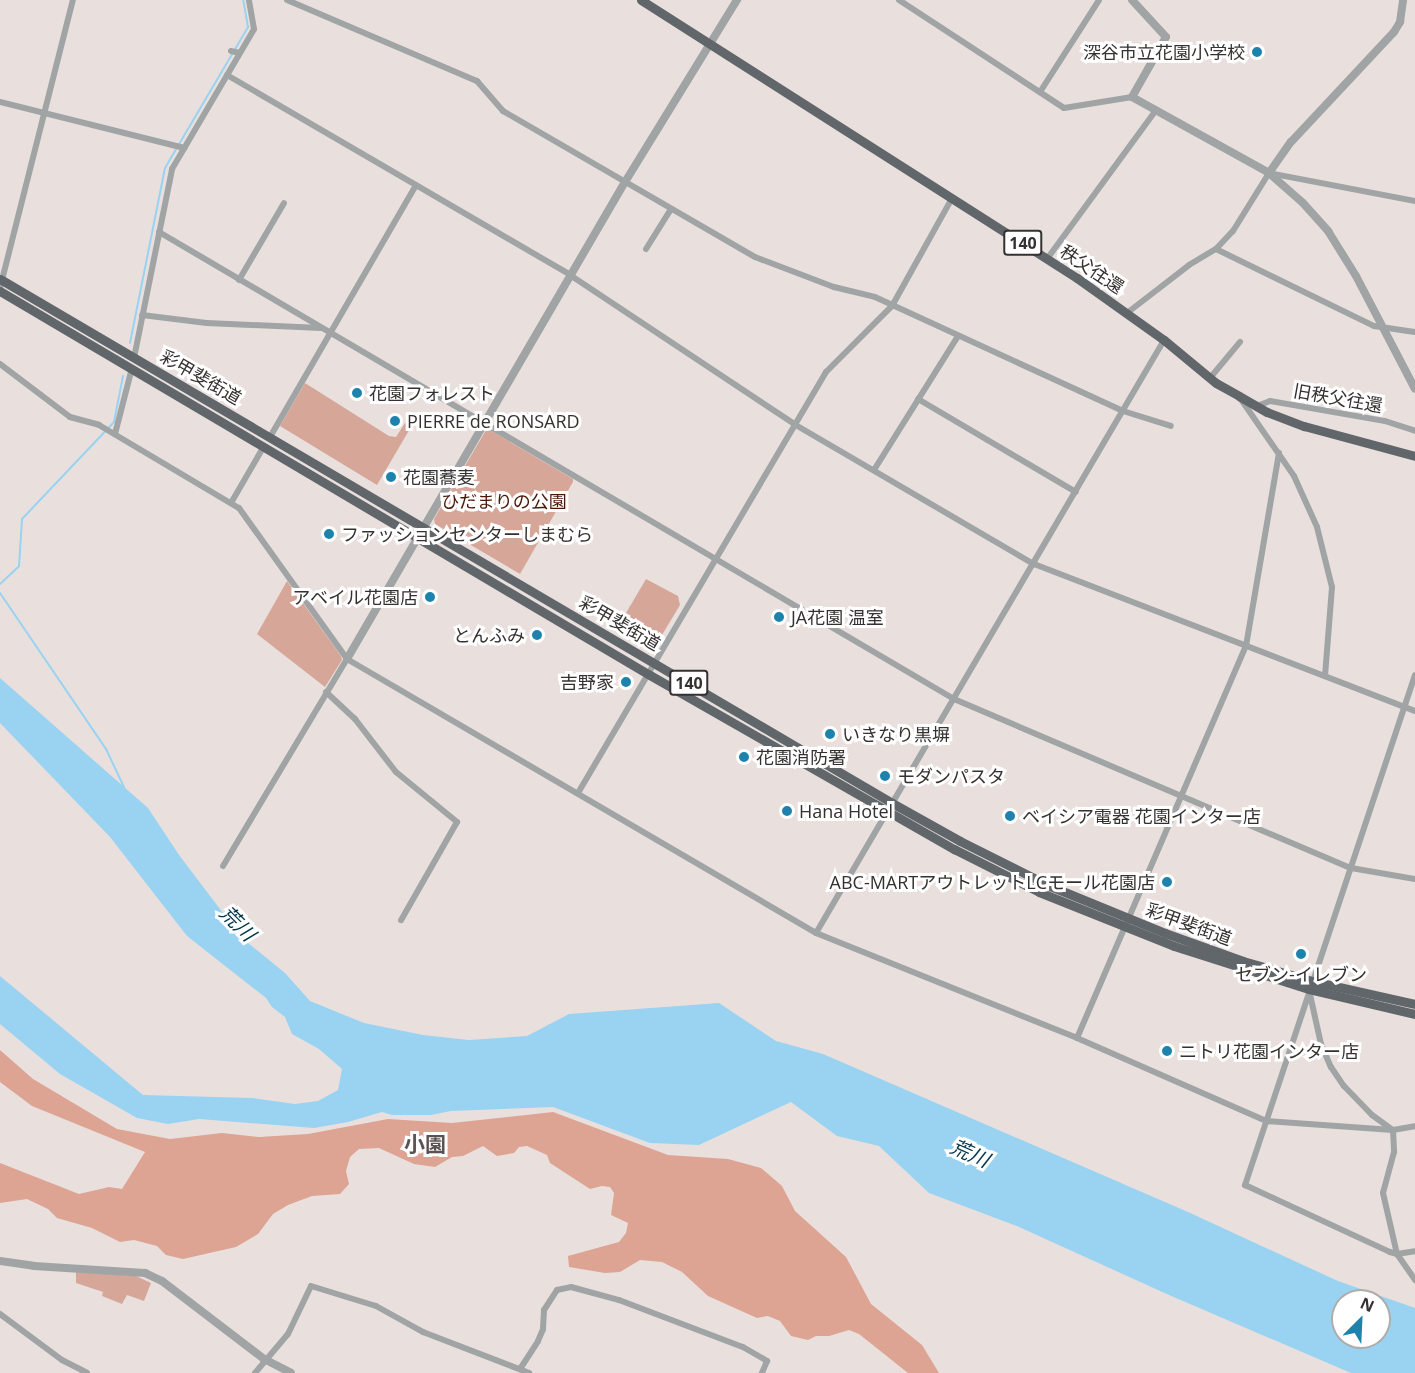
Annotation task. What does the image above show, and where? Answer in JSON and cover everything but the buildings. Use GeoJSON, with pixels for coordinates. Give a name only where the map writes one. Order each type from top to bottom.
{"type":"FeatureCollection","features":[{"type":"Feature","properties":{"kind":"highway","name":"秩父往還"},"geometry":{"type":"LineString","coordinates":[[641,0],[1047,259],[1127,313],[1210,378],[1239,396],[1256,406],[1304,426],[1415,456]]}},
{"type":"Feature","properties":{"kind":"highway","name":"彩甲斐街道"},"geometry":{"type":"LineString","coordinates":[[0,285],[134,357],[270,436],[655,663],[890,807]]}},
{"type":"Feature","properties":{"kind":"highway","name":"彩甲斐街道"},"geometry":{"type":"LineString","coordinates":[[0,285],[132,369],[648,674],[890,807],[1127,924],[1311,985],[1415,1014]]}},
{"type":"Feature","properties":{"kind":"highway","name":"彩甲斐街道"},"geometry":{"type":"LineString","coordinates":[[1311,985],[1415,1004]]}},
{"type":"Feature","properties":{"kind":"street"},"geometry":{"type":"LineString","coordinates":[[0,285],[73,0]]}},
{"type":"Feature","properties":{"kind":"street"},"geometry":{"type":"LineString","coordinates":[[109,431],[132,369],[172,169],[254,28],[249,0]]}},
{"type":"Feature","properties":{"kind":"street"},"geometry":{"type":"LineString","coordinates":[[287,0],[477,81],[503,111],[754,257],[834,287],[875,297],[1123,411],[1172,426]]}},
{"type":"Feature","properties":{"kind":"street"},"geometry":{"type":"LineString","coordinates":[[223,866],[347,659],[483,422],[625,182],[737,0]]}},
{"type":"Feature","properties":{"kind":"street"},"geometry":{"type":"LineString","coordinates":[[898,0],[1064,108],[1132,97],[1269,173],[1303,203],[1328,231],[1385,329],[1415,389]]}},
{"type":"Feature","properties":{"kind":"street"},"geometry":{"type":"LineString","coordinates":[[1040,92],[1099,0]]}},
{"type":"Feature","properties":{"kind":"street"},"geometry":{"type":"LineString","coordinates":[[1132,0],[1166,37],[1132,97]]}},
{"type":"Feature","properties":{"kind":"street"},"geometry":{"type":"LineString","coordinates":[[1127,313],[1189,265],[1216,249],[1233,231],[1291,142],[1394,32],[1400,22],[1403,0]]}},
{"type":"Feature","properties":{"kind":"street"},"geometry":{"type":"LineString","coordinates":[[231,51],[240,53]]}},
{"type":"Feature","properties":{"kind":"street"},"geometry":{"type":"LineString","coordinates":[[227,75],[570,275],[795,424],[1034,564],[1415,711]]}},
{"type":"Feature","properties":{"kind":"street"},"geometry":{"type":"LineString","coordinates":[[0,102],[184,148]]}},
{"type":"Feature","properties":{"kind":"street"},"geometry":{"type":"LineString","coordinates":[[1047,259],[1156,110]]}},
{"type":"Feature","properties":{"kind":"street"},"geometry":{"type":"LineString","coordinates":[[1269,173],[1415,201]]}},
{"type":"Feature","properties":{"kind":"street"},"geometry":{"type":"LineString","coordinates":[[270,436],[416,186]]}},
{"type":"Feature","properties":{"kind":"street"},"geometry":{"type":"LineString","coordinates":[[578,793],[826,372],[892,306],[952,198]]}},
{"type":"Feature","properties":{"kind":"street"},"geometry":{"type":"LineString","coordinates":[[239,280],[284,203]]}},
{"type":"Feature","properties":{"kind":"street"},"geometry":{"type":"LineString","coordinates":[[646,249],[671,209]]}},
{"type":"Feature","properties":{"kind":"street"},"geometry":{"type":"LineString","coordinates":[[159,232],[954,699],[1350,868],[1415,879]]}},
{"type":"Feature","properties":{"kind":"street"},"geometry":{"type":"LineString","coordinates":[[1216,249],[1385,329],[1415,332]]}},
{"type":"Feature","properties":{"kind":"street"},"geometry":{"type":"LineString","coordinates":[[142,315],[229,325],[322,328]]}},
{"type":"Feature","properties":{"kind":"street"},"geometry":{"type":"LineString","coordinates":[[874,470],[958,336]]}},
{"type":"Feature","properties":{"kind":"street"},"geometry":{"type":"LineString","coordinates":[[816,933],[1164,340]]}},
{"type":"Feature","properties":{"kind":"street"},"geometry":{"type":"LineString","coordinates":[[1210,378],[1240,342]]}},
{"type":"Feature","properties":{"kind":"street"},"geometry":{"type":"LineString","coordinates":[[0,364],[70,417],[109,431],[239,508],[347,659],[816,933],[1077,1038],[1266,1121],[1393,1130],[1415,1126]]}},
{"type":"Feature","properties":{"kind":"street"},"geometry":{"type":"LineString","coordinates":[[1239,396],[1303,492],[1317,527],[1332,587],[1325,676]]}},
{"type":"Feature","properties":{"kind":"street"},"geometry":{"type":"LineString","coordinates":[[918,399],[1076,492]]}},
{"type":"Feature","properties":{"kind":"street","name":"旧秩父往還"},"geometry":{"type":"LineString","coordinates":[[1256,406],[1270,401],[1385,421],[1415,431]]}},
{"type":"Feature","properties":{"kind":"street"},"geometry":{"type":"LineString","coordinates":[[231,502],[264,446]]}},
{"type":"Feature","properties":{"kind":"street"},"geometry":{"type":"LineString","coordinates":[[1077,1038],[1246,646],[1279,453]]}},
{"type":"Feature","properties":{"kind":"street"},"geometry":{"type":"LineString","coordinates":[[1415,675],[1245,1185],[1397,1254],[1415,1251]]}},
{"type":"Feature","properties":{"kind":"street"},"geometry":{"type":"LineString","coordinates":[[326,692],[355,718],[396,772],[457,822],[401,920]]}},
{"type":"Feature","properties":{"kind":"street"},"geometry":{"type":"LineString","coordinates":[[1311,985],[1322,1044],[1331,1067],[1344,1086],[1372,1115],[1393,1130]]}},
{"type":"Feature","properties":{"kind":"street"},"geometry":{"type":"LineString","coordinates":[[1393,1130],[1394,1152],[1383,1193],[1397,1254],[1415,1280]]}},
{"type":"Feature","properties":{"kind":"street"},"geometry":{"type":"LineString","coordinates":[[0,1261],[34,1266],[145,1273],[162,1281],[264,1359],[291,1373]]}},
{"type":"Feature","properties":{"kind":"street"},"geometry":{"type":"LineString","coordinates":[[255,1373],[264,1359],[288,1334],[311,1286],[376,1306],[423,1332],[529,1373]]}},
{"type":"Feature","properties":{"kind":"street"},"geometry":{"type":"LineString","coordinates":[[520,1369],[543,1329],[544,1310],[557,1290],[571,1287],[629,1303],[754,1352],[767,1361],[762,1373]]}},
{"type":"Feature","properties":{"kind":"street"},"geometry":{"type":"LineString","coordinates":[[0,1314],[62,1360],[87,1373]]}},
{"type":"Feature","properties":{"kind":"green space"},"geometry":{"type":"Polygon","coordinates":[[[305,383],[389,436],[396,437],[405,423],[411,427],[377,485],[280,426],[305,383]]]}},
{"type":"Feature","properties":{"kind":"green space","name":"ひだまりの公園"},"geometry":{"type":"Polygon","coordinates":[[[486,430],[490,430],[573,479],[520,574],[435,524],[434,519],[486,430]]]}},
{"type":"Feature","properties":{"kind":"green space"},"geometry":{"type":"Polygon","coordinates":[[[646,579],[678,596],[680,605],[656,645],[646,648],[616,630],[646,579]]]}},
{"type":"Feature","properties":{"kind":"green space"},"geometry":{"type":"Polygon","coordinates":[[[287,581],[341,656],[342,660],[325,687],[257,634],[287,581]]]}},
{"type":"Feature","properties":{"kind":"green space"},"geometry":{"type":"Polygon","coordinates":[[[76,1272],[136,1276],[151,1283],[144,1301],[127,1295],[122,1304],[102,1296],[103,1292],[76,1283],[76,1272]]]}},
{"type":"Feature","properties":{"kind":"shaded area"},"geometry":{"type":"Polygon","coordinates":[[[0,1050],[33,1079],[117,1129],[170,1139],[222,1133],[259,1137],[308,1134],[388,1119],[452,1123],[553,1112],[668,1155],[728,1159],[761,1168],[782,1186],[795,1211],[846,1257],[871,1304],[922,1345],[939,1373],[908,1373],[859,1334],[849,1330],[829,1336],[816,1336],[808,1340],[791,1336],[780,1321],[768,1316],[757,1318],[708,1296],[682,1272],[662,1262],[640,1260],[620,1272],[605,1273],[569,1267],[568,1256],[619,1242],[626,1233],[628,1223],[611,1215],[614,1193],[610,1187],[590,1189],[550,1163],[547,1155],[527,1146],[519,1147],[514,1153],[497,1156],[483,1146],[463,1156],[452,1157],[435,1167],[414,1164],[379,1148],[359,1149],[350,1157],[346,1171],[349,1184],[340,1194],[312,1196],[288,1205],[273,1214],[258,1234],[236,1247],[183,1259],[166,1255],[157,1246],[134,1240],[120,1242],[92,1228],[57,1218],[48,1209],[27,1199],[0,1203],[0,1163],[79,1194],[109,1187],[122,1189],[145,1152],[32,1106],[0,1082],[0,1050]]]}},
{"type":"Feature","properties":{"kind":"water","name":"荒川"},"geometry":{"type":"Polygon","coordinates":[[[0,678],[148,808],[179,855],[242,938],[285,973],[310,1001],[364,1023],[423,1035],[469,1040],[527,1036],[569,1014],[719,1003],[776,1041],[823,1054],[1188,1212],[1338,1281],[1361,1289],[1331,1289],[1331,1349],[1391,1349],[1391,1300],[1415,1308],[1415,1373],[1351,1373],[1169,1295],[1019,1227],[929,1193],[879,1146],[837,1136],[791,1102],[699,1145],[650,1143],[553,1107],[451,1111],[431,1115],[392,1115],[382,1112],[348,1122],[314,1128],[199,1119],[168,1124],[137,1118],[60,1074],[0,1024],[0,976],[143,1095],[253,1098],[295,1104],[318,1101],[338,1090],[342,1069],[319,1049],[292,1034],[285,1017],[272,1007],[266,998],[187,936],[110,837],[0,723],[0,678]]]}},
{"type":"Feature","properties":{"kind":"waterway"},"geometry":{"type":"LineString","coordinates":[[130,343],[165,168],[248,27],[243,0]]}},
{"type":"Feature","properties":{"kind":"waterway"},"geometry":{"type":"LineString","coordinates":[[0,584],[19,566],[22,519],[114,422],[123,376]]}},
{"type":"Feature","properties":{"kind":"waterway"},"geometry":{"type":"LineString","coordinates":[[0,593],[106,749],[124,787]]}},
{"type":"Feature","properties":{"kind":"place","name":"深谷市立花園小学校"},"geometry":{"type":"Point","coordinates":[1257,52]}},
{"type":"Feature","properties":{"kind":"place","name":"花園フォレスト"},"geometry":{"type":"Point","coordinates":[357,393]}},
{"type":"Feature","properties":{"kind":"place","name":"PIERRE de RONSARD"},"geometry":{"type":"Point","coordinates":[395,421]}},
{"type":"Feature","properties":{"kind":"place","name":"花園蕎麦"},"geometry":{"type":"Point","coordinates":[391,477]}},
{"type":"Feature","properties":{"kind":"place","name":"ファッションセンターしまむら"},"geometry":{"type":"Point","coordinates":[329,534]}},
{"type":"Feature","properties":{"kind":"place","name":"アベイル花園店"},"geometry":{"type":"Point","coordinates":[430,597]}},
{"type":"Feature","properties":{"kind":"place","name":"JA花園 温室"},"geometry":{"type":"Point","coordinates":[779,617]}},
{"type":"Feature","properties":{"kind":"place","name":"とんふみ"},"geometry":{"type":"Point","coordinates":[537,635]}},
{"type":"Feature","properties":{"kind":"place","name":"吉野家"},"geometry":{"type":"Point","coordinates":[626,682]}},
{"type":"Feature","properties":{"kind":"place","name":"いきなり黒塀"},"geometry":{"type":"Point","coordinates":[830,734]}},
{"type":"Feature","properties":{"kind":"place","name":"花園消防署"},"geometry":{"type":"Point","coordinates":[744,757]}},
{"type":"Feature","properties":{"kind":"place","name":"モダンパスタ"},"geometry":{"type":"Point","coordinates":[885,776]}},
{"type":"Feature","properties":{"kind":"place","name":"Hana Hotel"},"geometry":{"type":"Point","coordinates":[787,811]}},
{"type":"Feature","properties":{"kind":"place","name":"ベイシア電器 花園インター店"},"geometry":{"type":"Point","coordinates":[1010,816]}},
{"type":"Feature","properties":{"kind":"place","name":"ABC-MARTアウトレットLCモール花園店"},"geometry":{"type":"Point","coordinates":[1167,882]}},
{"type":"Feature","properties":{"kind":"place","name":"セブン-イレブン"},"geometry":{"type":"Point","coordinates":[1301,954]}},
{"type":"Feature","properties":{"kind":"place","name":"ニトリ花園インター店"},"geometry":{"type":"Point","coordinates":[1167,1051]}},
{"type":"Feature","properties":{"kind":"district","name":"小園"},"geometry":{"type":"Point","coordinates":[425,1144]}}]}
